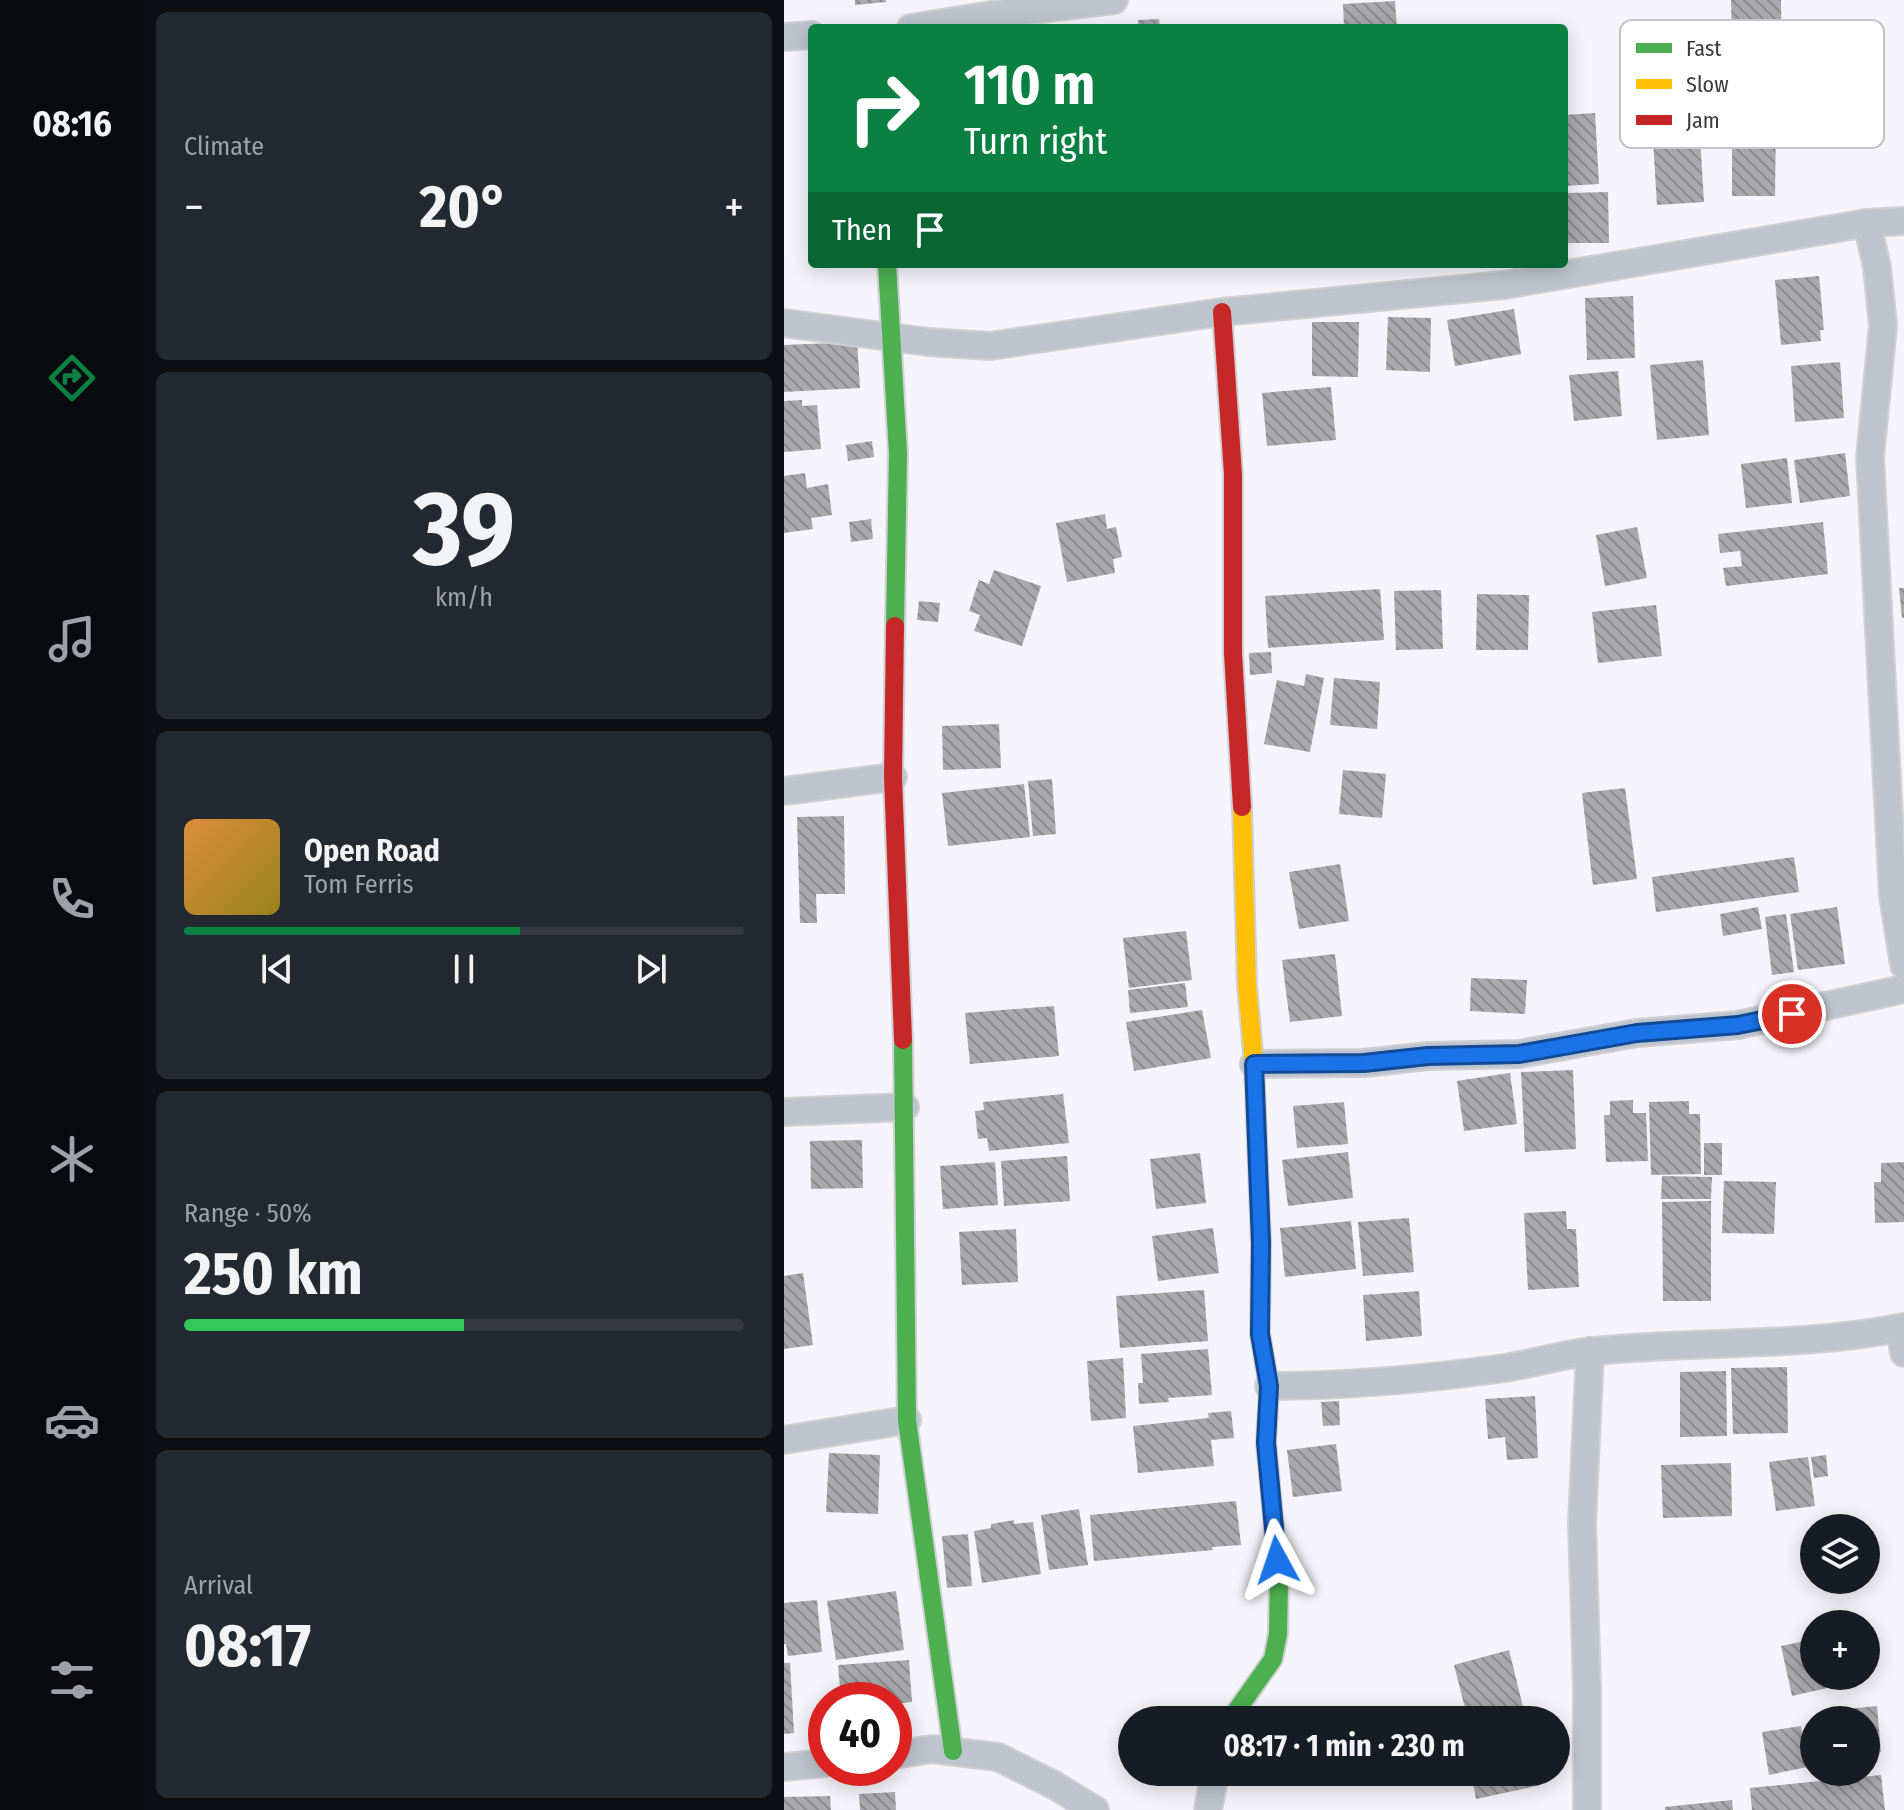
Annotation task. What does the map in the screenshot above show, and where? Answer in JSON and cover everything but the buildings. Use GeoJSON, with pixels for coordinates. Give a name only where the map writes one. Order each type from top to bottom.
{"type":"FeatureCollection","features":[{"type":"Feature","properties":{"kind":"street"},"geometry":{"type":"LineString","coordinates":[[913,24],[932,15],[940,0]]}},
{"type":"Feature","properties":{"kind":"street"},"geometry":{"type":"LineString","coordinates":[[936,24],[1114,0]]}},
{"type":"Feature","properties":{"kind":"street"},"geometry":{"type":"LineString","coordinates":[[784,37],[808,35]]}},
{"type":"Feature","properties":{"kind":"street"},"geometry":{"type":"LineString","coordinates":[[784,323],[990,346],[1222,312],[1504,285],[1867,223],[1904,221]]}},
{"type":"Feature","properties":{"kind":"street"},"geometry":{"type":"LineString","coordinates":[[1867,223],[1877,267],[1883,326],[1870,457],[1893,895],[1904,965]]}},
{"type":"Feature","properties":{"kind":"street"},"geometry":{"type":"LineString","coordinates":[[887,268],[898,453],[893,777],[905,1107],[907,1420],[953,1751]]}},
{"type":"Feature","properties":{"kind":"street"},"geometry":{"type":"LineString","coordinates":[[1222,312],[1233,474],[1233,653],[1240,748],[1247,985],[1254,1064],[1261,1243],[1260,1334],[1269,1386],[1266,1443],[1279,1580],[1278,1634],[1273,1659],[1240,1706]]}},
{"type":"Feature","properties":{"kind":"street"},"geometry":{"type":"LineString","coordinates":[[784,791],[893,777]]}},
{"type":"Feature","properties":{"kind":"street"},"geometry":{"type":"LineString","coordinates":[[1254,1064],[1364,1063],[1428,1056],[1519,1054],[1637,1033],[1738,1025],[1904,989]]}},
{"type":"Feature","properties":{"kind":"street"},"geometry":{"type":"LineString","coordinates":[[784,1112],[905,1107]]}},
{"type":"Feature","properties":{"kind":"street"},"geometry":{"type":"LineString","coordinates":[[1269,1386],[1328,1386],[1426,1379],[1590,1351],[1808,1338],[1903,1336]]}},
{"type":"Feature","properties":{"kind":"street"},"geometry":{"type":"LineString","coordinates":[[1587,1810],[1582,1523],[1590,1351]]}},
{"type":"Feature","properties":{"kind":"street"},"geometry":{"type":"LineString","coordinates":[[784,1440],[907,1420]]}},
{"type":"Feature","properties":{"kind":"street"},"geometry":{"type":"LineString","coordinates":[[912,1752],[932,1749],[998,1757],[1095,1810]]}},
{"type":"Feature","properties":{"kind":"street"},"geometry":{"type":"LineString","coordinates":[[784,1767],[808,1765]]}},
{"type":"Feature","properties":{"kind":"street"},"geometry":{"type":"LineString","coordinates":[[1208,1810],[1212,1786]]}},
{"type":"Feature","properties":{"kind":"traffic: fast"},"geometry":{"type":"LineString","coordinates":[[887,268],[898,453],[895,626]]}},
{"type":"Feature","properties":{"kind":"traffic: fast"},"geometry":{"type":"LineString","coordinates":[[903,1040],[907,1420],[953,1751]]}},
{"type":"Feature","properties":{"kind":"traffic: fast"},"geometry":{"type":"LineString","coordinates":[[1240,1706],[1273,1659],[1278,1634],[1279,1580],[1266,1443],[1268,1409]]}},
{"type":"Feature","properties":{"kind":"traffic: slow"},"geometry":{"type":"LineString","coordinates":[[1242,807],[1247,985],[1254,1064],[1261,1243],[1260,1334],[1269,1386],[1268,1409]]}},
{"type":"Feature","properties":{"kind":"traffic: jam"},"geometry":{"type":"LineString","coordinates":[[1222,312],[1233,474],[1233,653],[1242,807]]}},
{"type":"Feature","properties":{"kind":"traffic: jam"},"geometry":{"type":"LineString","coordinates":[[895,626],[893,777],[903,1040]]}},
{"type":"Feature","properties":{"kind":"route"},"geometry":{"type":"LineString","coordinates":[[1277,1560],[1266,1443],[1269,1386],[1260,1334],[1261,1243],[1254,1064],[1364,1063],[1428,1056],[1519,1054],[1637,1033],[1738,1025],[1792,1014]]}}]}
